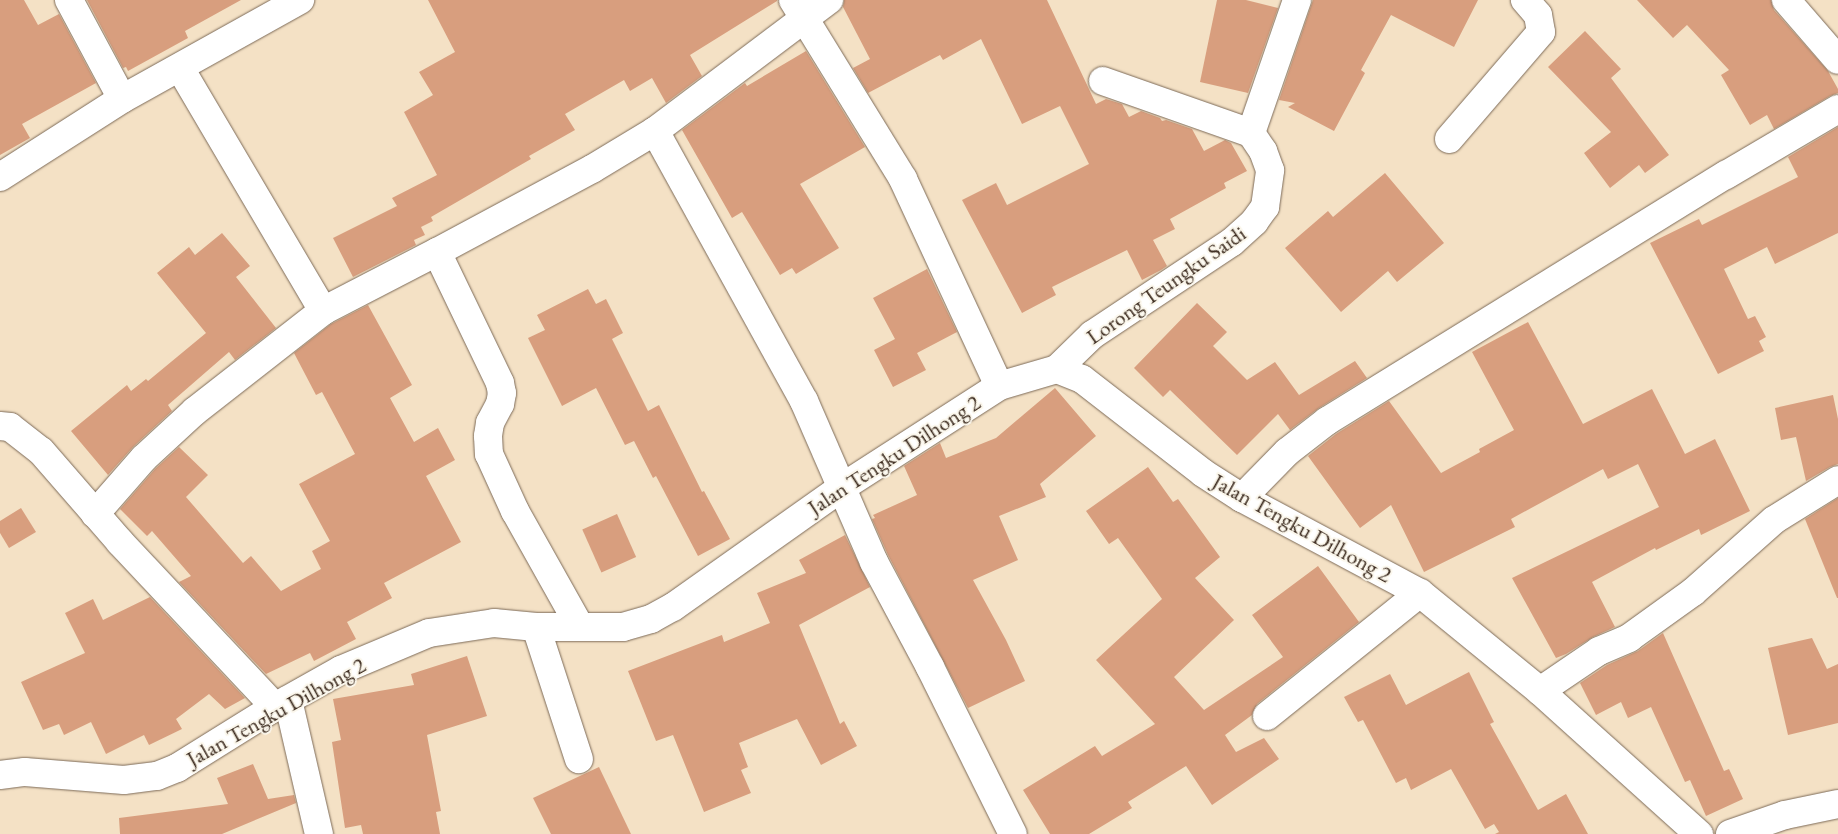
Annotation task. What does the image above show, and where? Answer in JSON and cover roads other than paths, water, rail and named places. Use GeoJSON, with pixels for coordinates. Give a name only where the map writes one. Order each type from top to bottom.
{"type":"FeatureCollection","features":[{"type":"Feature","properties":{"kind":"street"},"geometry":{"type":"LineString","coordinates":[[69,0],[122,99]]}},
{"type":"Feature","properties":{"kind":"street"},"geometry":{"type":"LineString","coordinates":[[0,177],[122,99],[300,0]]}},
{"type":"Feature","properties":{"kind":"street"},"geometry":{"type":"LineString","coordinates":[[95,514],[144,458],[195,411],[323,311],[592,169],[655,131],[799,8],[829,0]]}},
{"type":"Feature","properties":{"kind":"street"},"geometry":{"type":"LineString","coordinates":[[1103,81],[1251,134],[1297,0]]}},
{"type":"Feature","properties":{"kind":"street"},"geometry":{"type":"LineString","coordinates":[[1449,139],[1541,32],[1538,15],[1525,0]]}},
{"type":"Feature","properties":{"kind":"street"},"geometry":{"type":"LineString","coordinates":[[1786,0],[1838,60]]}},
{"type":"Feature","properties":{"kind":"street"},"geometry":{"type":"LineString","coordinates":[[799,8],[903,179],[999,386]]}},
{"type":"Feature","properties":{"kind":"street"},"geometry":{"type":"LineString","coordinates":[[180,68],[323,311]]}},
{"type":"Feature","properties":{"kind":"street"},"geometry":{"type":"LineString","coordinates":[[1242,498],[1287,452],[1327,421],[1726,174],[1823,120],[1838,109]]}},
{"type":"Feature","properties":{"kind":"street"},"geometry":{"type":"LineString","coordinates":[[655,131],[804,401],[874,562],[930,667],[1013,834]]}},
{"type":"Feature","properties":{"kind":"street","name":"Lorong Teungku Saidi"},"geometry":{"type":"LineString","coordinates":[[1057,369],[1092,335],[1232,242],[1254,222],[1265,207],[1270,170],[1262,151],[1251,134]]}},
{"type":"Feature","properties":{"kind":"street"},"geometry":{"type":"LineString","coordinates":[[437,252],[500,383],[502,393],[500,404],[490,423],[488,436],[489,454],[515,511],[580,626]]}},
{"type":"Feature","properties":{"kind":"street","name":"Jalan Tengku Dilhong 2"},"geometry":{"type":"LineString","coordinates":[[0,775],[24,772],[124,780],[157,776],[177,768],[282,703],[341,670],[429,633],[494,623],[536,627],[623,627],[651,619],[673,607],[841,488],[999,386],[1057,369],[1082,379],[1203,473],[1242,498],[1420,593],[1540,692],[1699,834]]}},
{"type":"Feature","properties":{"kind":"street"},"geometry":{"type":"LineString","coordinates":[[0,426],[10,427],[40,451],[95,514],[282,703],[318,834]]}},
{"type":"Feature","properties":{"kind":"street"},"geometry":{"type":"LineString","coordinates":[[1540,692],[1599,651],[1629,638],[1693,592],[1774,520],[1838,480]]}},
{"type":"Feature","properties":{"kind":"street"},"geometry":{"type":"LineString","coordinates":[[1267,716],[1420,593]]}},
{"type":"Feature","properties":{"kind":"street"},"geometry":{"type":"LineString","coordinates":[[536,627],[579,759]]}},
{"type":"Feature","properties":{"kind":"street"},"geometry":{"type":"LineString","coordinates":[[1730,834],[1785,815],[1838,804]]}}]}
